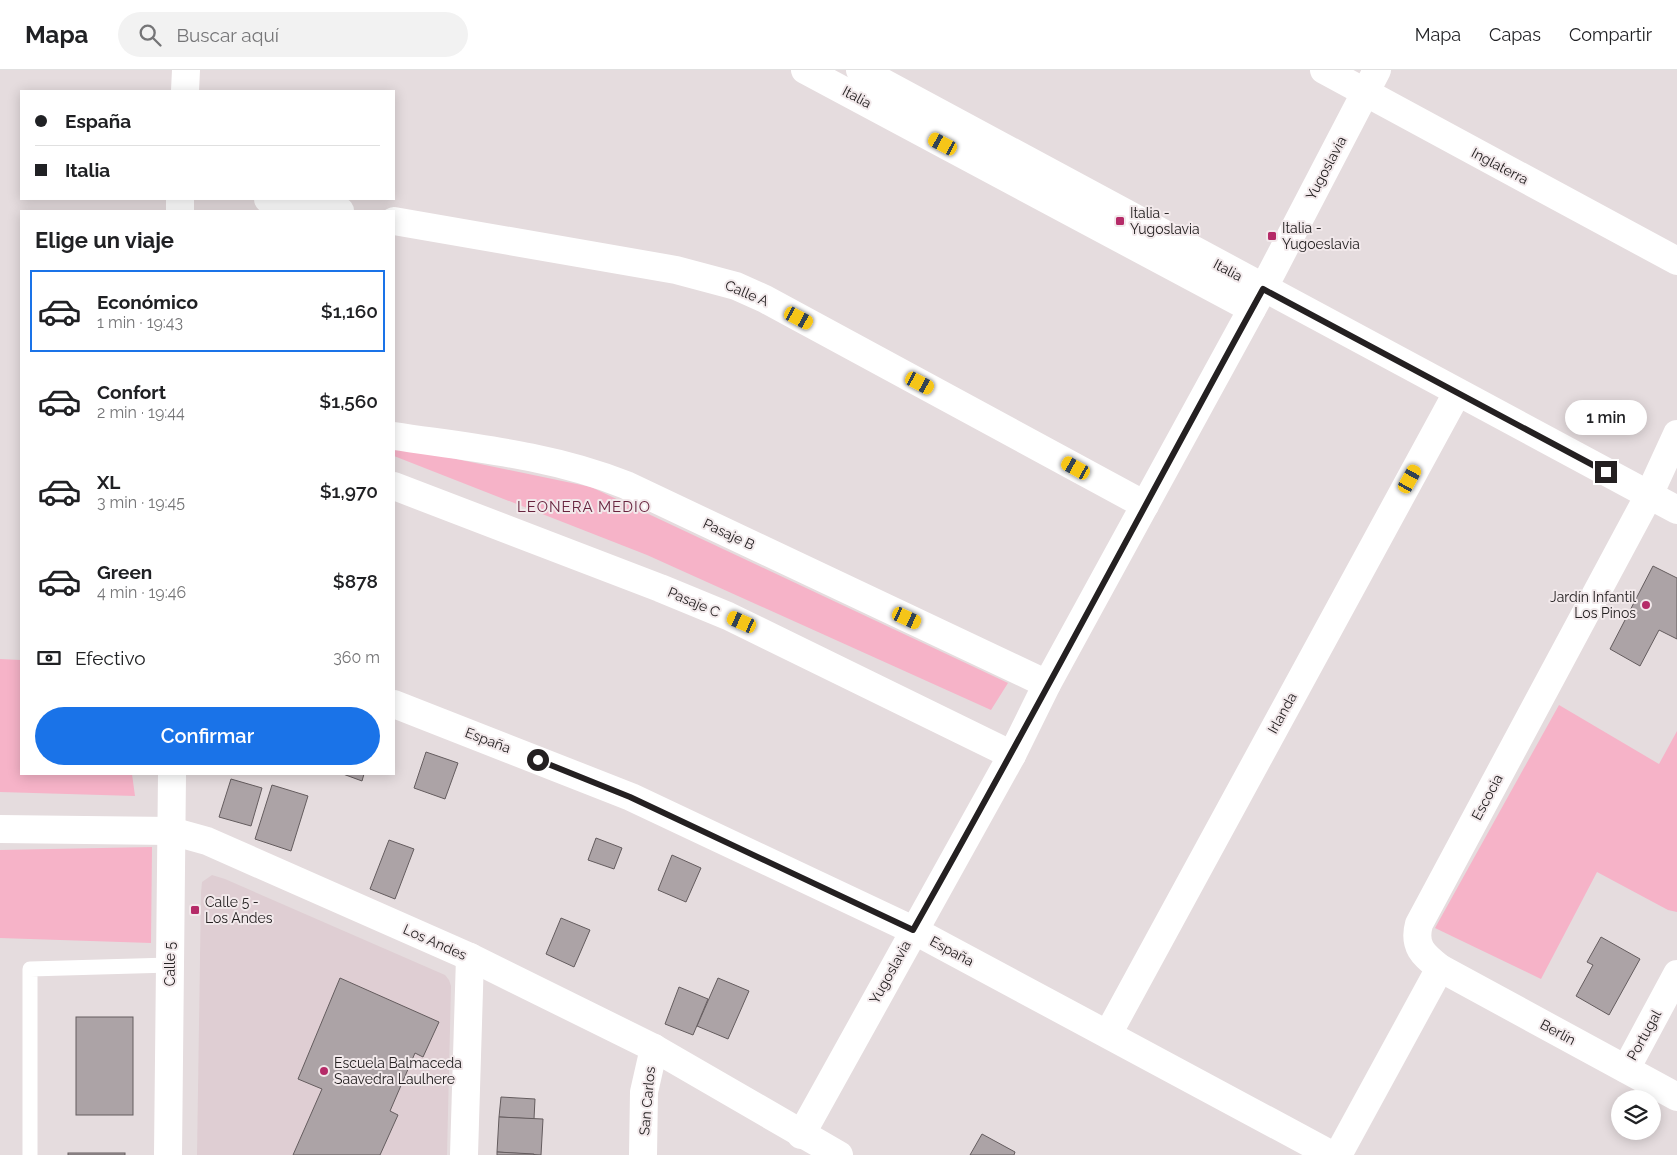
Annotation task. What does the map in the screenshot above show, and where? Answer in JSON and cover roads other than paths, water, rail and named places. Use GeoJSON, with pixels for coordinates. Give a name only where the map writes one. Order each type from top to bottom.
{"type":"FeatureCollection","features":[{"type":"Feature","properties":{"kind":"street"},"geometry":{"type":"LineString","coordinates":[[185,90],[186,70]]}},
{"type":"Feature","properties":{"kind":"street","name":"Italia"},"geometry":{"type":"LineString","coordinates":[[805,70],[1257,299],[1457,393],[1677,510]]}},
{"type":"Feature","properties":{"kind":"street","name":"Italia"},"geometry":{"type":"LineString","coordinates":[[860,70],[1257,299]]}},
{"type":"Feature","properties":{"kind":"street","name":"Inglaterra"},"geometry":{"type":"LineString","coordinates":[[1324,70],[1371,81],[1677,261]]}},
{"type":"Feature","properties":{"kind":"street","name":"Yugoslavia"},"geometry":{"type":"LineString","coordinates":[[801,1134],[1012,755],[1047,684],[1257,299],[1371,81]]}},
{"type":"Feature","properties":{"kind":"street"},"geometry":{"type":"LineString","coordinates":[[274,200],[334,210]]}},
{"type":"Feature","properties":{"kind":"street","name":"Calle A"},"geometry":{"type":"LineString","coordinates":[[395,221],[676,270],[736,286],[773,304],[1145,505]]}},
{"type":"Feature","properties":{"kind":"street","name":"Irlanda"},"geometry":{"type":"LineString","coordinates":[[1108,1034],[1457,393]]}},
{"type":"Feature","properties":{"kind":"street","name":"Escocia"},"geometry":{"type":"LineString","coordinates":[[1440,968],[1423,955],[1417,945],[1416,934],[1419,924],[1649,495],[1677,434]]}},
{"type":"Feature","properties":{"kind":"street","name":"Pasaje B"},"geometry":{"type":"LineString","coordinates":[[395,436],[544,458],[593,472],[626,485],[1047,684]]}},
{"type":"Feature","properties":{"kind":"street","name":"Pasaje C"},"geometry":{"type":"LineString","coordinates":[[395,486],[728,616],[1012,755]]}},
{"type":"Feature","properties":{"kind":"street","name":"España"},"geometry":{"type":"LineString","coordinates":[[395,704],[630,797],[913,930],[1332,1155]]}},
{"type":"Feature","properties":{"kind":"street","name":"Calle 5"},"geometry":{"type":"LineString","coordinates":[[168,1155],[172,775]]}},
{"type":"Feature","properties":{"kind":"street","name":"Los Andes"},"geometry":{"type":"LineString","coordinates":[[0,829],[171,831],[207,841],[470,957],[654,1048],[839,1155]]}},
{"type":"Feature","properties":{"kind":"street"},"geometry":{"type":"LineString","coordinates":[[464,1155],[470,957]]}},
{"type":"Feature","properties":{"kind":"street"},"geometry":{"type":"LineString","coordinates":[[1338,1155],[1440,968]]}},
{"type":"Feature","properties":{"kind":"street","name":"Berlín"},"geometry":{"type":"LineString","coordinates":[[1440,968],[1677,1097]]}},
{"type":"Feature","properties":{"kind":"street","name":"Portugal"},"geometry":{"type":"LineString","coordinates":[[1626,1069],[1677,974]]}},
{"type":"Feature","properties":{"kind":"street","name":"San Carlos"},"geometry":{"type":"LineString","coordinates":[[643,1155],[644,1092],[654,1048]]}},
{"type":"Feature","properties":{"kind":"lane"},"geometry":{"type":"LineString","coordinates":[[30,1155],[30,969],[170,965]]}},
{"type":"Feature","properties":{"kind":"place","name":"Italia - Yugoslavia"},"geometry":{"type":"Point","coordinates":[1120,221]}},
{"type":"Feature","properties":{"kind":"place","name":"Italia - Yugoeslavia"},"geometry":{"type":"Point","coordinates":[1272,236]}},
{"type":"Feature","properties":{"kind":"place","name":"Jardín Infantil Los Pinos"},"geometry":{"type":"Point","coordinates":[1646,605]}},
{"type":"Feature","properties":{"kind":"place","name":"Calle 5 - Los Andes"},"geometry":{"type":"Point","coordinates":[195,910]}},
{"type":"Feature","properties":{"kind":"place","name":"Escuela Balmaceda Saavedra Laulhere"},"geometry":{"type":"Point","coordinates":[324,1071]}},
{"type":"Feature","properties":{"kind":"district","name":"LEONERA MEDIO"},"geometry":{"type":"Point","coordinates":[584,507]}}]}
